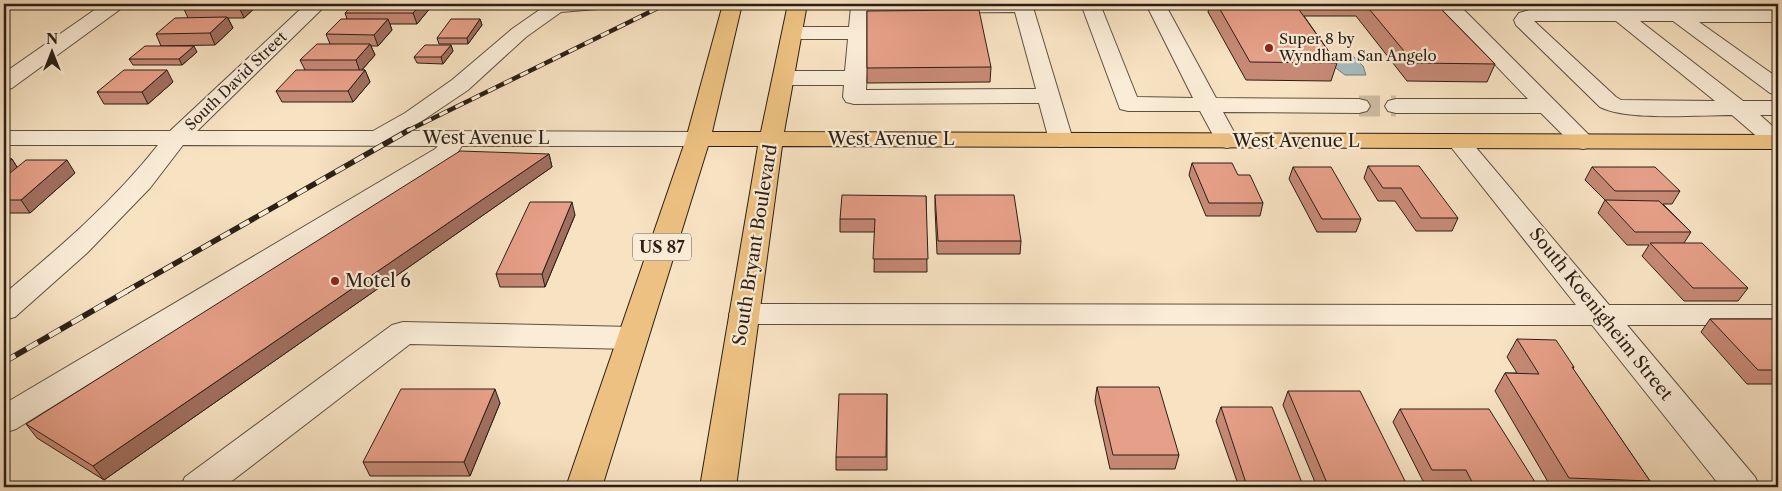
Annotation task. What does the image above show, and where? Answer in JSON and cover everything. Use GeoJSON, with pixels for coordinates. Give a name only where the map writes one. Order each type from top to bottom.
{"type":"FeatureCollection","features":[{"type":"Feature","properties":{"kind":"main road","name":"US 87"},"geometry":{"type":"LineString","coordinates":[[584,487],[698,139],[732,4]]}},
{"type":"Feature","properties":{"kind":"main road","name":"South Bryant Boulevard"},"geometry":{"type":"LineString","coordinates":[[718,487],[771,139],[798,4]]}},
{"type":"Feature","properties":{"kind":"main road","name":"West Avenue L"},"geometry":{"type":"LineString","coordinates":[[698,139],[1778,142]]}},
{"type":"Feature","properties":{"kind":"street"},"geometry":{"type":"LineString","coordinates":[[4,83],[115,4]]}},
{"type":"Feature","properties":{"kind":"street","name":"South David Street"},"geometry":{"type":"LineString","coordinates":[[4,310],[83,241],[141,184],[176,138],[317,4]]}},
{"type":"Feature","properties":{"kind":"street"},"geometry":{"type":"LineString","coordinates":[[530,4],[556,6],[602,4]]}},
{"type":"Feature","properties":{"kind":"street"},"geometry":{"type":"LineString","coordinates":[[1090,4],[1128,104],[1359,106]]}},
{"type":"Feature","properties":{"kind":"street"},"geometry":{"type":"LineString","coordinates":[[1156,4],[1227,141]]}},
{"type":"Feature","properties":{"kind":"street"},"geometry":{"type":"LineString","coordinates":[[1448,4],[1583,142]]}},
{"type":"Feature","properties":{"kind":"street"},"geometry":{"type":"LineString","coordinates":[[1048,96],[854,97],[861,7],[1023,5],[1061,140]]}},
{"type":"Feature","properties":{"kind":"street"},"geometry":{"type":"LineString","coordinates":[[378,137],[413,118],[460,85],[519,33],[556,6]]}},
{"type":"Feature","properties":{"kind":"street"},"geometry":{"type":"LineString","coordinates":[[1620,15],[1778,142]]}},
{"type":"Feature","properties":{"kind":"street"},"geometry":{"type":"LineString","coordinates":[[1677,15],[1778,88]]}},
{"type":"Feature","properties":{"kind":"street"},"geometry":{"type":"LineString","coordinates":[[1778,16],[1533,16],[1526,17],[1524,20],[1526,25],[1608,102],[1616,106],[1632,108],[1778,108]]}},
{"type":"Feature","properties":{"kind":"street"},"geometry":{"type":"LineString","coordinates":[[792,33],[859,33]]}},
{"type":"Feature","properties":{"kind":"street"},"geometry":{"type":"LineString","coordinates":[[784,78],[855,78]]}},
{"type":"Feature","properties":{"kind":"street"},"geometry":{"type":"LineString","coordinates":[[1396,106],[1548,106]]}},
{"type":"Feature","properties":{"kind":"street","name":"West Avenue L"},"geometry":{"type":"LineString","coordinates":[[4,138],[378,137],[698,139]]}},
{"type":"Feature","properties":{"kind":"street"},"geometry":{"type":"LineString","coordinates":[[4,420],[444,154],[456,138]]}},
{"type":"Feature","properties":{"kind":"street","name":"South Koenigheim Street"},"geometry":{"type":"LineString","coordinates":[[1460,142],[1742,487]]}},
{"type":"Feature","properties":{"kind":"street"},"geometry":{"type":"LineString","coordinates":[[744,314],[1778,315]]}},
{"type":"Feature","properties":{"kind":"street"},"geometry":{"type":"LineString","coordinates":[[198,487],[403,333],[632,338]]}},
{"type":"Feature","properties":{"kind":"water"},"geometry":{"type":"Polygon","coordinates":[[[1328,55],[1352,55],[1363,66],[1366,75],[1345,75],[1332,65],[1328,55]]]}},
{"type":"Feature","properties":{"kind":"building"},"geometry":{"type":"Polygon","coordinates":[[[187,4],[243,4],[239,7],[183,7],[187,4]]]}},
{"type":"Feature","properties":{"kind":"building"},"geometry":{"type":"Polygon","coordinates":[[[354,4],[421,4],[413,13],[345,13],[354,4]]]}},
{"type":"Feature","properties":{"kind":"building"},"geometry":{"type":"Polygon","coordinates":[[[1217,4],[1295,4],[1337,63],[1250,62],[1217,4]]]}},
{"type":"Feature","properties":{"kind":"building"},"geometry":{"type":"Polygon","coordinates":[[[1365,4],[1436,4],[1495,64],[1414,63],[1365,4]]]}},
{"type":"Feature","properties":{"kind":"building"},"geometry":{"type":"Polygon","coordinates":[[[979,10],[991,67],[867,68],[867,11],[979,10]]]}},
{"type":"Feature","properties":{"kind":"building"},"geometry":{"type":"Polygon","coordinates":[[[227,17],[210,33],[156,34],[175,18],[227,17]]]}},
{"type":"Feature","properties":{"kind":"building"},"geometry":{"type":"Polygon","coordinates":[[[341,19],[388,19],[374,35],[326,34],[341,19]]]}},
{"type":"Feature","properties":{"kind":"building"},"geometry":{"type":"Polygon","coordinates":[[[451,19],[480,19],[467,38],[437,38],[451,19]]]}},
{"type":"Feature","properties":{"kind":"building"},"geometry":{"type":"Polygon","coordinates":[[[317,44],[370,44],[356,60],[300,60],[317,44]]]}},
{"type":"Feature","properties":{"kind":"building"},"geometry":{"type":"Polygon","coordinates":[[[425,45],[451,45],[441,57],[414,57],[425,45]]]}},
{"type":"Feature","properties":{"kind":"building"},"geometry":{"type":"Polygon","coordinates":[[[145,46],[194,46],[179,59],[129,59],[145,46]]]}},
{"type":"Feature","properties":{"kind":"building"},"geometry":{"type":"Polygon","coordinates":[[[124,70],[167,70],[142,92],[97,92],[124,70]]]}},
{"type":"Feature","properties":{"kind":"building"},"geometry":{"type":"Polygon","coordinates":[[[296,70],[365,70],[348,91],[276,91],[296,70]]]}},
{"type":"Feature","properties":{"kind":"building"},"geometry":{"type":"Polygon","coordinates":[[[460,151],[549,154],[93,466],[26,424],[460,151]]]}},
{"type":"Feature","properties":{"kind":"building"},"geometry":{"type":"Polygon","coordinates":[[[4,159],[12,159],[4,166],[4,159]]]}},
{"type":"Feature","properties":{"kind":"building"},"geometry":{"type":"Polygon","coordinates":[[[26,160],[67,160],[21,200],[4,200],[4,178],[26,160]]]}},
{"type":"Feature","properties":{"kind":"building"},"geometry":{"type":"Polygon","coordinates":[[[1192,163],[1232,163],[1238,175],[1250,175],[1263,203],[1209,203],[1192,163]]]}},
{"type":"Feature","properties":{"kind":"building"},"geometry":{"type":"Polygon","coordinates":[[[1368,166],[1419,166],[1458,218],[1421,218],[1401,188],[1383,188],[1368,166]]]}},
{"type":"Feature","properties":{"kind":"building"},"geometry":{"type":"Polygon","coordinates":[[[1293,167],[1331,167],[1361,219],[1322,219],[1293,167]]]}},
{"type":"Feature","properties":{"kind":"building"},"geometry":{"type":"Polygon","coordinates":[[[1592,167],[1655,167],[1680,191],[1615,191],[1592,167]]]}},
{"type":"Feature","properties":{"kind":"building"},"geometry":{"type":"Polygon","coordinates":[[[842,195],[926,196],[928,259],[873,259],[875,219],[840,219],[842,195]]]}},
{"type":"Feature","properties":{"kind":"building"},"geometry":{"type":"Polygon","coordinates":[[[935,195],[1014,195],[1021,241],[938,241],[935,195]]]}},
{"type":"Feature","properties":{"kind":"building"},"geometry":{"type":"Polygon","coordinates":[[[1605,200],[1659,201],[1691,232],[1635,232],[1605,200]]]}},
{"type":"Feature","properties":{"kind":"building"},"geometry":{"type":"Polygon","coordinates":[[[530,202],[572,202],[542,274],[496,274],[530,202]]]}},
{"type":"Feature","properties":{"kind":"building"},"geometry":{"type":"Polygon","coordinates":[[[1650,243],[1702,243],[1748,288],[1693,288],[1650,243]]]}},
{"type":"Feature","properties":{"kind":"building"},"geometry":{"type":"Polygon","coordinates":[[[1710,319],[1778,319],[1778,370],[1758,370],[1710,319]]]}},
{"type":"Feature","properties":{"kind":"building"},"geometry":{"type":"Polygon","coordinates":[[[1517,339],[1556,340],[1574,367],[1572,367],[1650,481],[1569,478],[1505,373],[1539,374],[1517,339]]]}},
{"type":"Feature","properties":{"kind":"building"},"geometry":{"type":"Polygon","coordinates":[[[1097,387],[1159,387],[1179,455],[1113,455],[1097,387]]]}},
{"type":"Feature","properties":{"kind":"building"},"geometry":{"type":"Polygon","coordinates":[[[401,389],[495,389],[464,462],[363,462],[401,389]]]}},
{"type":"Feature","properties":{"kind":"building"},"geometry":{"type":"Polygon","coordinates":[[[1288,391],[1360,391],[1406,483],[1327,483],[1288,391]]]}},
{"type":"Feature","properties":{"kind":"building"},"geometry":{"type":"Polygon","coordinates":[[[839,394],[887,394],[886,457],[836,457],[839,394]]]}},
{"type":"Feature","properties":{"kind":"building"},"geometry":{"type":"Polygon","coordinates":[[[1221,407],[1272,407],[1302,483],[1246,483],[1221,407]]]}},
{"type":"Feature","properties":{"kind":"building"},"geometry":{"type":"Polygon","coordinates":[[[1400,409],[1489,409],[1535,482],[1472,482],[1466,470],[1432,470],[1400,409]]]}},
{"type":"Feature","properties":{"kind":"tunnel"},"geometry":{"type":"LineString","coordinates":[[1359,106],[1396,106]]}},
{"type":"Feature","properties":{"kind":"railway"},"geometry":{"type":"LineString","coordinates":[[409,130],[666,4]]}},
{"type":"Feature","properties":{"kind":"railway"},"geometry":{"type":"LineString","coordinates":[[125,292],[409,130]]}},
{"type":"Feature","properties":{"kind":"railway"},"geometry":{"type":"LineString","coordinates":[[4,362],[127,291]]}},
{"type":"Feature","properties":{"kind":"place","name":"Super 8 by Wyndham San Angelo"},"geometry":{"type":"Point","coordinates":[1269,48]}},
{"type":"Feature","properties":{"kind":"place","name":"Motel 6"},"geometry":{"type":"Point","coordinates":[335,281]}}]}
